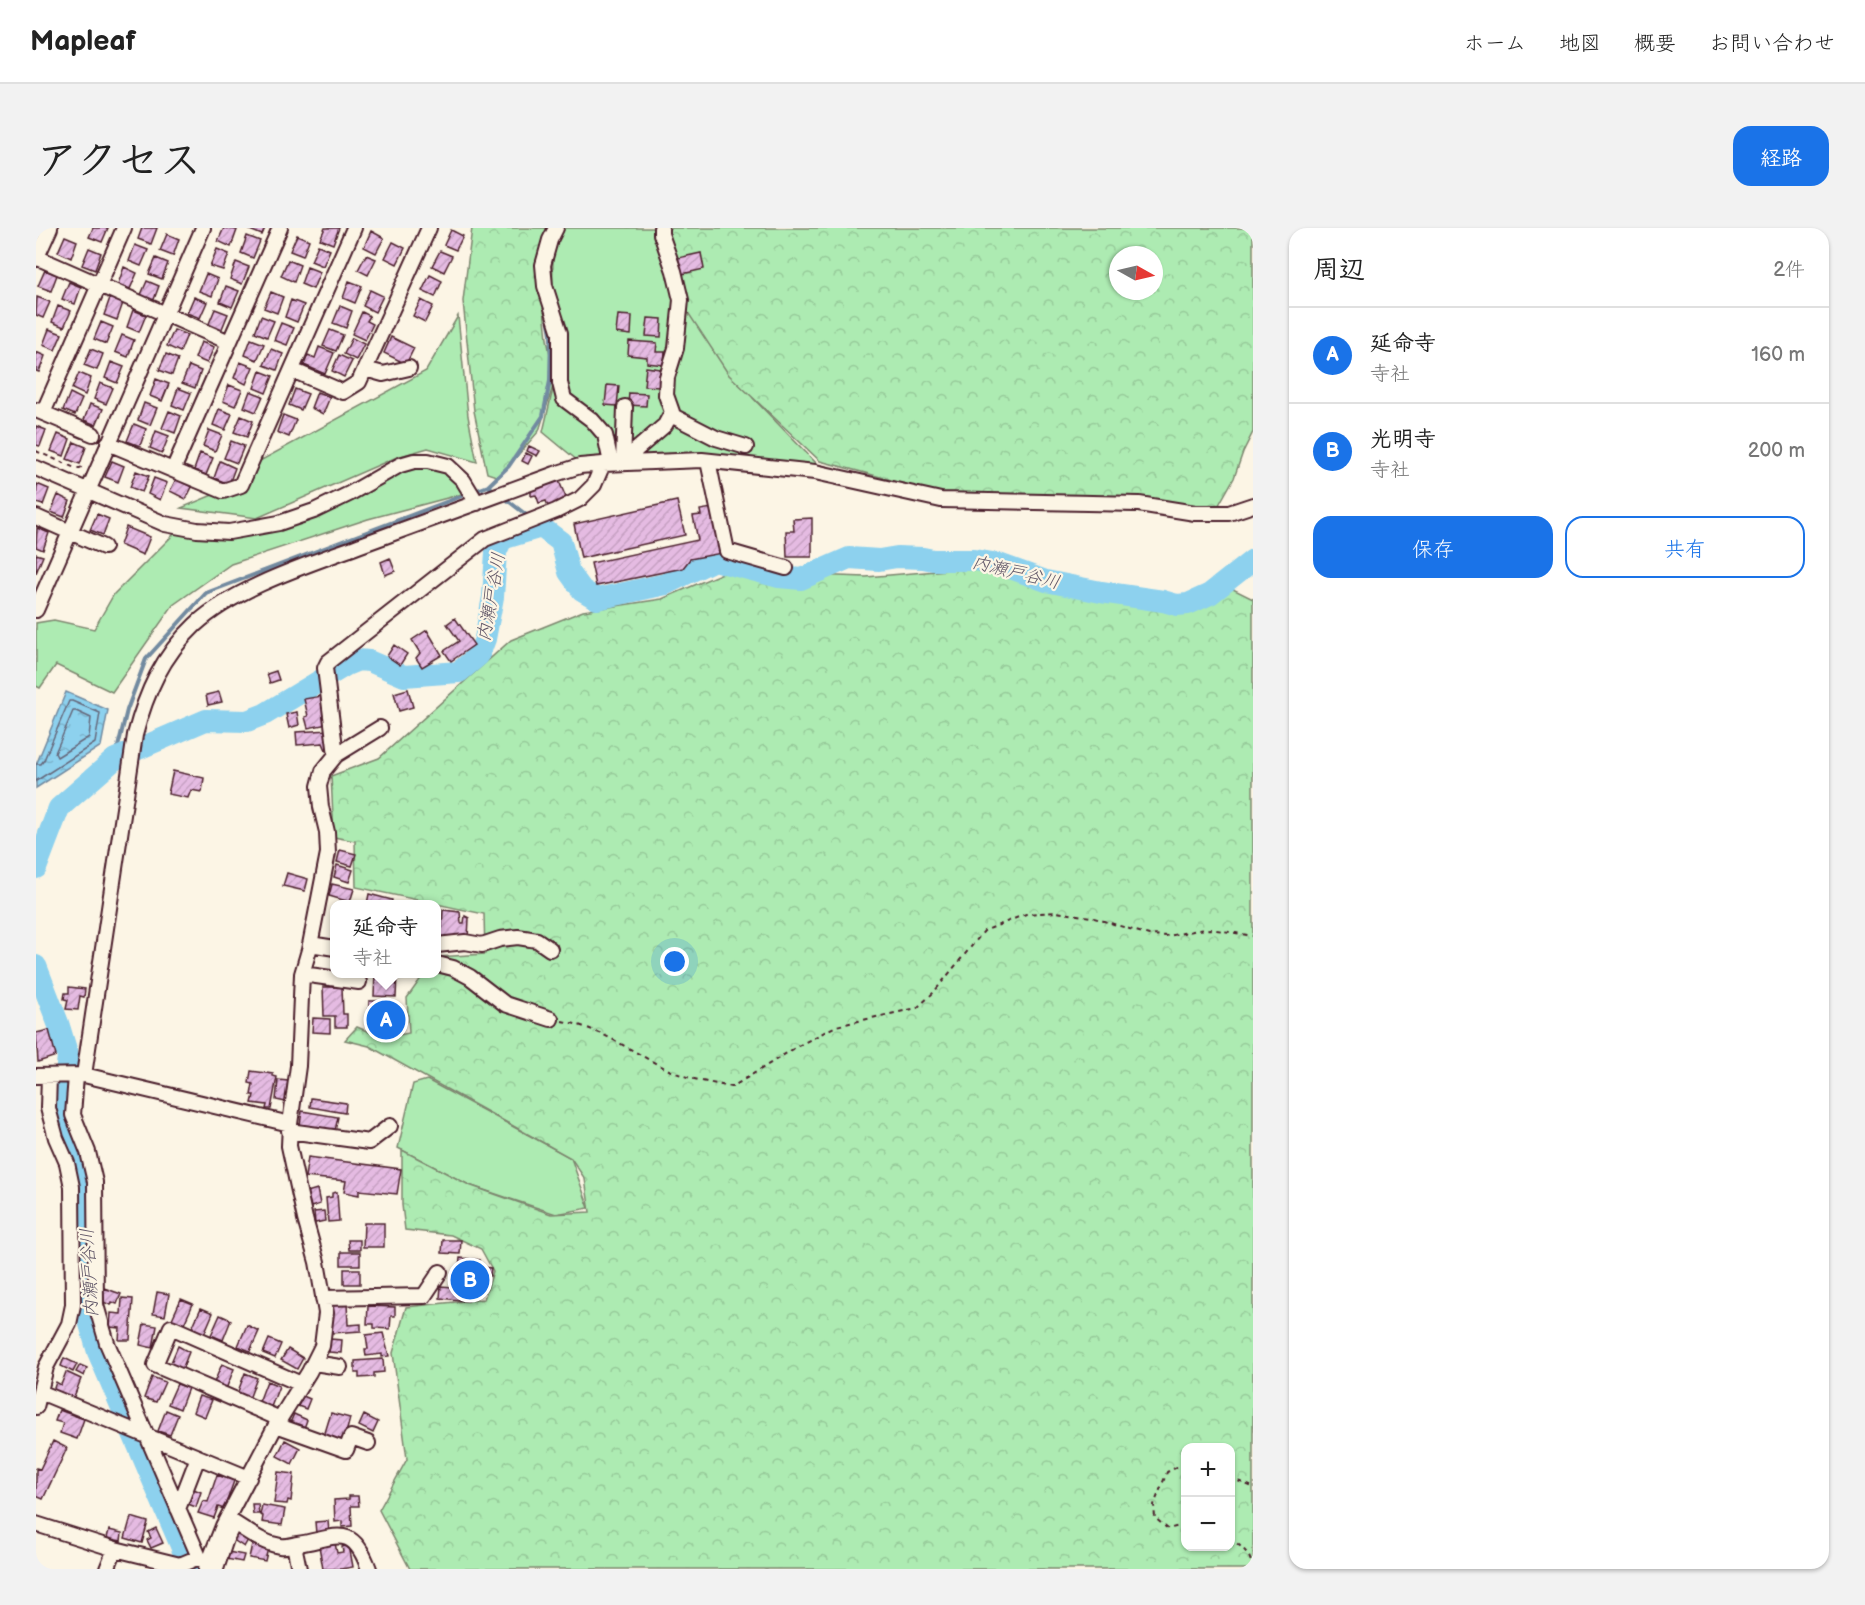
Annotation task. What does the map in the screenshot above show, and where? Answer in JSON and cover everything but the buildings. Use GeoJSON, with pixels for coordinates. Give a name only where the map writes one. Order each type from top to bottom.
{"type":"FeatureCollection","features":[{"type":"Feature","properties":{"kind":"street"},"geometry":{"type":"LineString","coordinates":[[50,228],[36,258],[229,342]]}},
{"type":"Feature","properties":{"kind":"street"},"geometry":{"type":"LineString","coordinates":[[93,434],[39,411],[124,228]]}},
{"type":"Feature","properties":{"kind":"street"},"geometry":{"type":"LineString","coordinates":[[36,610],[203,228]]}},
{"type":"Feature","properties":{"kind":"street"},"geometry":{"type":"LineString","coordinates":[[173,470],[280,228]]}},
{"type":"Feature","properties":{"kind":"street"},"geometry":{"type":"LineString","coordinates":[[108,443],[223,491],[242,485],[354,228]]}},
{"type":"Feature","properties":{"kind":"street"},"geometry":{"type":"LineString","coordinates":[[292,370],[343,392],[359,382],[429,228]]}},
{"type":"Feature","properties":{"kind":"street"},"geometry":{"type":"LineString","coordinates":[[556,228],[543,265],[545,286],[560,333],[560,383],[564,399],[592,420],[605,435],[617,463]]}},
{"type":"Feature","properties":{"kind":"street"},"geometry":{"type":"LineString","coordinates":[[336,755],[325,668],[328,662],[485,539],[580,499],[617,463],[665,425],[672,412],[666,395],[666,377],[676,348],[681,300],[661,228]]}},
{"type":"Feature","properties":{"kind":"street"},"geometry":{"type":"LineString","coordinates":[[365,369],[383,374],[409,368]]}},
{"type":"Feature","properties":{"kind":"street"},"geometry":{"type":"LineString","coordinates":[[617,463],[625,407]]}},
{"type":"Feature","properties":{"kind":"street"},"geometry":{"type":"LineString","coordinates":[[671,415],[716,438],[746,447]]}},
{"type":"Feature","properties":{"kind":"street"},"geometry":{"type":"LineString","coordinates":[[36,468],[165,524],[197,530],[229,532],[279,523],[314,511],[400,465],[414,461],[428,461],[448,466],[477,497]]}},
{"type":"Feature","properties":{"kind":"street"},"geometry":{"type":"LineString","coordinates":[[708,461],[727,551],[786,568]]}},
{"type":"Feature","properties":{"kind":"street"},"geometry":{"type":"LineString","coordinates":[[207,1565],[178,1509],[107,1343],[96,1305],[95,1182],[88,1152],[73,1114],[135,735],[150,687],[162,665],[183,637],[214,610],[234,597],[290,572],[477,497],[509,491],[580,466],[708,461],[815,472],[941,500],[1139,504],[1195,513],[1229,513],[1253,505]]}},
{"type":"Feature","properties":{"kind":"street"},"geometry":{"type":"LineString","coordinates":[[36,517],[104,547]]}},
{"type":"Feature","properties":{"kind":"street"},"geometry":{"type":"LineString","coordinates":[[207,1565],[223,1526],[278,1422],[322,1346],[326,1312],[317,1262],[289,1146],[298,1066],[302,974],[311,941],[328,853],[327,832],[319,786],[324,771],[336,755],[380,728]]}},
{"type":"Feature","properties":{"kind":"street"},"geometry":{"type":"LineString","coordinates":[[441,945],[465,942],[482,945],[500,939],[518,937],[537,940],[550,949]]}},
{"type":"Feature","properties":{"kind":"street"},"geometry":{"type":"LineString","coordinates":[[311,941],[330,940]]}},
{"type":"Feature","properties":{"kind":"street"},"geometry":{"type":"LineString","coordinates":[[311,941],[330,947]]}},
{"type":"Feature","properties":{"kind":"street"},"geometry":{"type":"LineString","coordinates":[[441,965],[453,968],[470,977],[505,1004],[551,1019]]}},
{"type":"Feature","properties":{"kind":"street"},"geometry":{"type":"LineString","coordinates":[[302,974],[330,978]]}},
{"type":"Feature","properties":{"kind":"street"},"geometry":{"type":"LineString","coordinates":[[330,978],[359,982]]}},
{"type":"Feature","properties":{"kind":"street"},"geometry":{"type":"LineString","coordinates":[[36,1407],[46,1367],[69,1324],[73,1305],[72,1187],[67,1163],[56,1138],[48,1108],[48,1076],[80,1076],[290,1127],[369,1142],[390,1126]]}},
{"type":"Feature","properties":{"kind":"street"},"geometry":{"type":"LineString","coordinates":[[323,1298],[424,1296],[440,1272]]}},
{"type":"Feature","properties":{"kind":"street"},"geometry":{"type":"LineString","coordinates":[[301,1384],[171,1327],[155,1365],[278,1422],[346,1450],[351,1437],[368,1443]]}},
{"type":"Feature","properties":{"kind":"street"},"geometry":{"type":"LineString","coordinates":[[314,1363],[340,1367]]}},
{"type":"Feature","properties":{"kind":"street"},"geometry":{"type":"LineString","coordinates":[[40,1392],[198,1457],[246,1483]]}},
{"type":"Feature","properties":{"kind":"street"},"geometry":{"type":"LineString","coordinates":[[178,1509],[198,1457]]}},
{"type":"Feature","properties":{"kind":"street"},"geometry":{"type":"LineString","coordinates":[[207,1565],[226,1539],[241,1509],[246,1483]]}},
{"type":"Feature","properties":{"kind":"street"},"geometry":{"type":"LineString","coordinates":[[234,1523],[264,1542],[282,1547],[332,1536],[347,1538],[359,1546],[373,1566]]}},
{"type":"Feature","properties":{"kind":"street"},"geometry":{"type":"LineString","coordinates":[[36,1524],[115,1549],[180,1565],[207,1565]]}},
{"type":"Feature","properties":{"kind":"street"},"geometry":{"type":"LineString","coordinates":[[294,1545],[298,1569]]}},
{"type":"Feature","properties":{"kind":"street"},"geometry":{"type":"LineString","coordinates":[[107,1569],[115,1549]]}},
{"type":"Feature","properties":{"kind":"path"},"geometry":{"type":"LineString","coordinates":[[36,451],[75,468],[86,464]]}},
{"type":"Feature","properties":{"kind":"path"},"geometry":{"type":"LineString","coordinates":[[551,1019],[591,1029],[608,1036],[672,1072],[702,1082],[732,1087],[798,1046],[836,1026],[917,1008],[933,993],[984,931],[1026,914],[1056,912],[1091,917],[1149,935],[1168,936],[1211,929],[1253,936]]}},
{"type":"Feature","properties":{"kind":"path"},"geometry":{"type":"LineString","coordinates":[[1181,1468],[1167,1472],[1155,1505],[1155,1518],[1168,1529],[1181,1525]]}},
{"type":"Feature","properties":{"kind":"path"},"geometry":{"type":"LineString","coordinates":[[1235,1480],[1253,1487]]}},
{"type":"Feature","properties":{"kind":"path"},"geometry":{"type":"LineString","coordinates":[[1235,1542],[1248,1552],[1252,1563],[1251,1569]]}},
{"type":"Feature","properties":{"kind":"green space"},"geometry":{"type":"Polygon","coordinates":[[[472,228],[550,228],[540,267],[547,339],[555,380],[539,431],[499,477],[487,473],[474,411],[463,301],[472,228]]]}},
{"type":"Feature","properties":{"kind":"green space"},"geometry":{"type":"Polygon","coordinates":[[[560,228],[664,228],[753,398],[818,465],[659,455],[578,461],[543,432],[555,380],[552,313],[553,258],[560,228]]]}},
{"type":"Feature","properties":{"kind":"green space"},"geometry":{"type":"Polygon","coordinates":[[[660,228],[1253,228],[1253,432],[1234,478],[1212,517],[1067,508],[932,496],[888,479],[820,461],[729,375],[687,311],[660,228]]]}},
{"type":"Feature","properties":{"kind":"green space"},"geometry":{"type":"Polygon","coordinates":[[[458,316],[468,416],[477,462],[428,448],[397,457],[257,518],[181,508],[215,494],[248,485],[256,463],[426,371],[458,316]]]}},
{"type":"Feature","properties":{"kind":"green space"},"geometry":{"type":"Polygon","coordinates":[[[414,461],[443,469],[466,493],[368,519],[231,564],[173,605],[112,692],[56,665],[40,688],[36,686],[36,623],[54,620],[94,629],[114,594],[177,531],[265,526],[414,461]]]}},
{"type":"Feature","properties":{"kind":"green space"},"geometry":{"type":"Polygon","coordinates":[[[984,567],[1112,597],[1177,609],[1220,591],[1233,589],[1253,599],[1253,1569],[410,1569],[379,1510],[407,1459],[393,1353],[406,1307],[484,1299],[493,1271],[481,1249],[451,1235],[405,1230],[402,1205],[402,1150],[469,1185],[551,1214],[590,1212],[585,1179],[571,1158],[369,1046],[345,1040],[357,1027],[384,1038],[409,1033],[407,998],[421,978],[441,978],[441,957],[485,954],[484,914],[441,905],[441,900],[418,900],[356,887],[355,841],[334,837],[331,776],[379,758],[511,640],[583,611],[662,599],[725,572],[866,577],[984,567]]]}},
{"type":"Feature","properties":{"kind":"green space"},"geometry":{"type":"Polygon","coordinates":[[[427,1080],[571,1158],[589,1208],[556,1214],[469,1185],[398,1148],[413,1084],[427,1080]]]}},
{"type":"Feature","properties":{"kind":"water"},"geometry":{"type":"Polygon","coordinates":[[[66,692],[108,710],[101,746],[36,788],[36,765],[66,692]]]}},
{"type":"Feature","properties":{"kind":"waterway"},"geometry":{"type":"LineString","coordinates":[[496,491],[488,486],[509,466],[543,416],[550,381],[551,334],[547,312]]}},
{"type":"Feature","properties":{"kind":"waterway"},"geometry":{"type":"LineString","coordinates":[[115,759],[127,710],[146,659],[206,593],[488,486]]}},
{"type":"Feature","properties":{"kind":"waterway"},"geometry":{"type":"LineString","coordinates":[[502,496],[529,517]]}},
{"type":"Feature","properties":{"kind":"waterway","name":"内瀬戸谷川"},"geometry":{"type":"LineString","coordinates":[[535,522],[541,527]]}},
{"type":"Feature","properties":{"kind":"waterway","name":"内瀬戸谷川"},"geometry":{"type":"LineString","coordinates":[[36,868],[59,808],[115,759],[206,720],[247,721],[265,714],[358,660],[369,661],[404,676],[459,672],[479,655],[485,639],[493,597],[496,552],[502,539],[541,527],[561,542],[569,572],[582,590],[597,599],[666,584],[714,560],[779,577],[801,579],[849,558],[879,560],[897,557],[974,560],[999,564],[1046,581],[1177,605],[1188,604],[1210,594],[1253,560]]}},
{"type":"Feature","properties":{"kind":"waterway","name":"内瀬戸谷川"},"geometry":{"type":"LineString","coordinates":[[36,966],[68,1056],[63,1104],[66,1128],[82,1170],[86,1210],[86,1310],[98,1352],[191,1569]]}},
{"type":"Feature","properties":{"kind":"place","name":"延命寺"},"geometry":{"type":"Point","coordinates":[386,1020]}},
{"type":"Feature","properties":{"kind":"place","name":"光明寺"},"geometry":{"type":"Point","coordinates":[470,1280]}}]}
